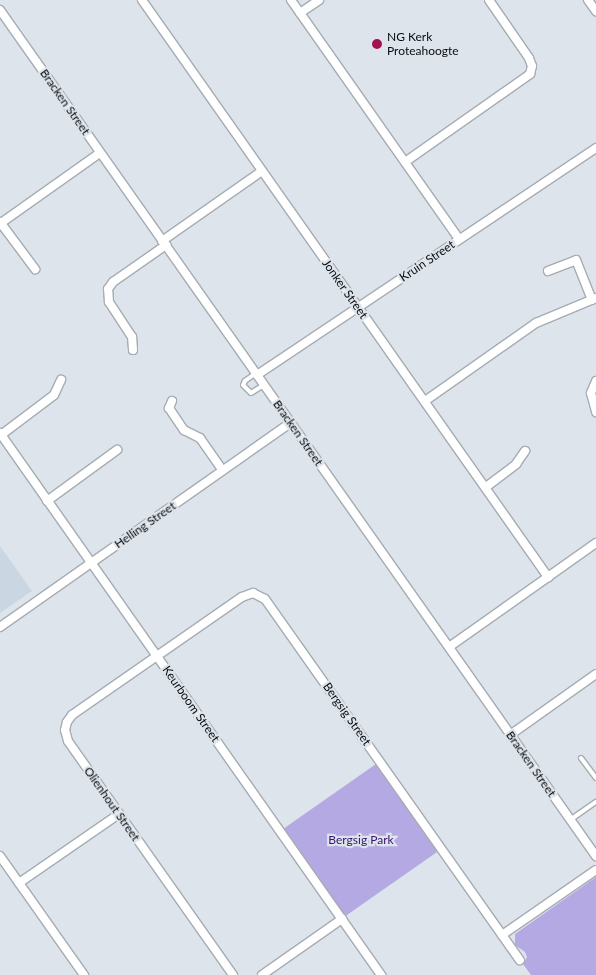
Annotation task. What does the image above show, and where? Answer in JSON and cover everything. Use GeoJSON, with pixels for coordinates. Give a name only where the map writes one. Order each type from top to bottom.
{"type":"FeatureCollection","features":[{"type":"Feature","properties":{"kind":"street","name":"Jonker Street"},"geometry":{"type":"LineString","coordinates":[[142,0],[548,577]]}},
{"type":"Feature","properties":{"kind":"street"},"geometry":{"type":"LineString","coordinates":[[291,0],[460,239]]}},
{"type":"Feature","properties":{"kind":"street"},"geometry":{"type":"LineString","coordinates":[[300,13],[319,0]]}},
{"type":"Feature","properties":{"kind":"street"},"geometry":{"type":"LineString","coordinates":[[405,162],[530,74],[532,66],[529,58],[489,0]]}},
{"type":"Feature","properties":{"kind":"street"},"geometry":{"type":"LineString","coordinates":[[588,0],[596,11]]}},
{"type":"Feature","properties":{"kind":"street","name":"Bracken Street"},"geometry":{"type":"LineString","coordinates":[[0,10],[596,856]]}},
{"type":"Feature","properties":{"kind":"street","name":"Kruin Street"},"geometry":{"type":"LineString","coordinates":[[256,374],[596,148]]}},
{"type":"Feature","properties":{"kind":"street"},"geometry":{"type":"LineString","coordinates":[[35,269],[0,222],[100,153]]}},
{"type":"Feature","properties":{"kind":"street"},"geometry":{"type":"LineString","coordinates":[[133,350],[132,337],[109,302],[108,289],[113,282],[262,171]]}},
{"type":"Feature","properties":{"kind":"street"},"geometry":{"type":"LineString","coordinates":[[425,401],[536,323],[594,299],[576,260],[548,271]]}},
{"type":"Feature","properties":{"kind":"street"},"geometry":{"type":"LineString","coordinates":[[1,434],[54,395],[61,380]]}},
{"type":"Feature","properties":{"kind":"street"},"geometry":{"type":"LineString","coordinates":[[596,381],[590,393],[596,412]]}},
{"type":"Feature","properties":{"kind":"street"},"geometry":{"type":"LineString","coordinates":[[172,401],[169,408],[184,430],[200,438],[222,470]]}},
{"type":"Feature","properties":{"kind":"street","name":"Helling Street"},"geometry":{"type":"LineString","coordinates":[[0,626],[290,422]]}},
{"type":"Feature","properties":{"kind":"street","name":"Keurboom Street"},"geometry":{"type":"LineString","coordinates":[[1,434],[381,975]]}},
{"type":"Feature","properties":{"kind":"street"},"geometry":{"type":"LineString","coordinates":[[47,501],[117,450]]}},
{"type":"Feature","properties":{"kind":"street"},"geometry":{"type":"LineString","coordinates":[[486,487],[516,464],[525,451]]}},
{"type":"Feature","properties":{"kind":"street"},"geometry":{"type":"LineString","coordinates":[[449,647],[596,543]]}},
{"type":"Feature","properties":{"kind":"street","name":"Bergsig Street"},"geometry":{"type":"LineString","coordinates":[[157,657],[245,595],[252,593],[263,596],[520,960]]}},
{"type":"Feature","properties":{"kind":"street","name":"Olienhout Street"},"geometry":{"type":"LineString","coordinates":[[157,657],[72,715],[65,726],[68,741],[233,975]]}},
{"type":"Feature","properties":{"kind":"street"},"geometry":{"type":"LineString","coordinates":[[510,734],[596,674]]}},
{"type":"Feature","properties":{"kind":"street"},"geometry":{"type":"LineString","coordinates":[[19,883],[119,814]]}},
{"type":"Feature","properties":{"kind":"street"},"geometry":{"type":"LineString","coordinates":[[0,856],[84,975]]}},
{"type":"Feature","properties":{"kind":"street"},"geometry":{"type":"LineString","coordinates":[[502,935],[596,870]]}},
{"type":"Feature","properties":{"kind":"street"},"geometry":{"type":"LineString","coordinates":[[262,975],[342,919]]}},
{"type":"Feature","properties":{"kind":"lane"},"geometry":{"type":"LineString","coordinates":[[256,374],[245,381],[243,385],[251,393],[264,385]]}},
{"type":"Feature","properties":{"kind":"lane"},"geometry":{"type":"LineString","coordinates":[[581,758],[596,778]]}},
{"type":"Feature","properties":{"kind":"lane"},"geometry":{"type":"LineString","coordinates":[[570,820],[596,802]]}},
{"type":"Feature","properties":{"kind":"shaded area"},"geometry":{"type":"Polygon","coordinates":[[[0,546],[32,591],[0,613],[0,546]]]}},
{"type":"Feature","properties":{"kind":"green space","name":"Bergsig Park"},"geometry":{"type":"Polygon","coordinates":[[[376,764],[437,852],[345,916],[283,829],[376,764]]]}},
{"type":"Feature","properties":{"kind":"green space"},"geometry":{"type":"Polygon","coordinates":[[[596,877],[596,975],[531,975],[523,964],[527,957],[525,952],[515,945],[515,934],[596,877]]]}},
{"type":"Feature","properties":{"kind":"place","name":"NG Kerk Proteahoogte"},"geometry":{"type":"Point","coordinates":[377,44]}}]}
